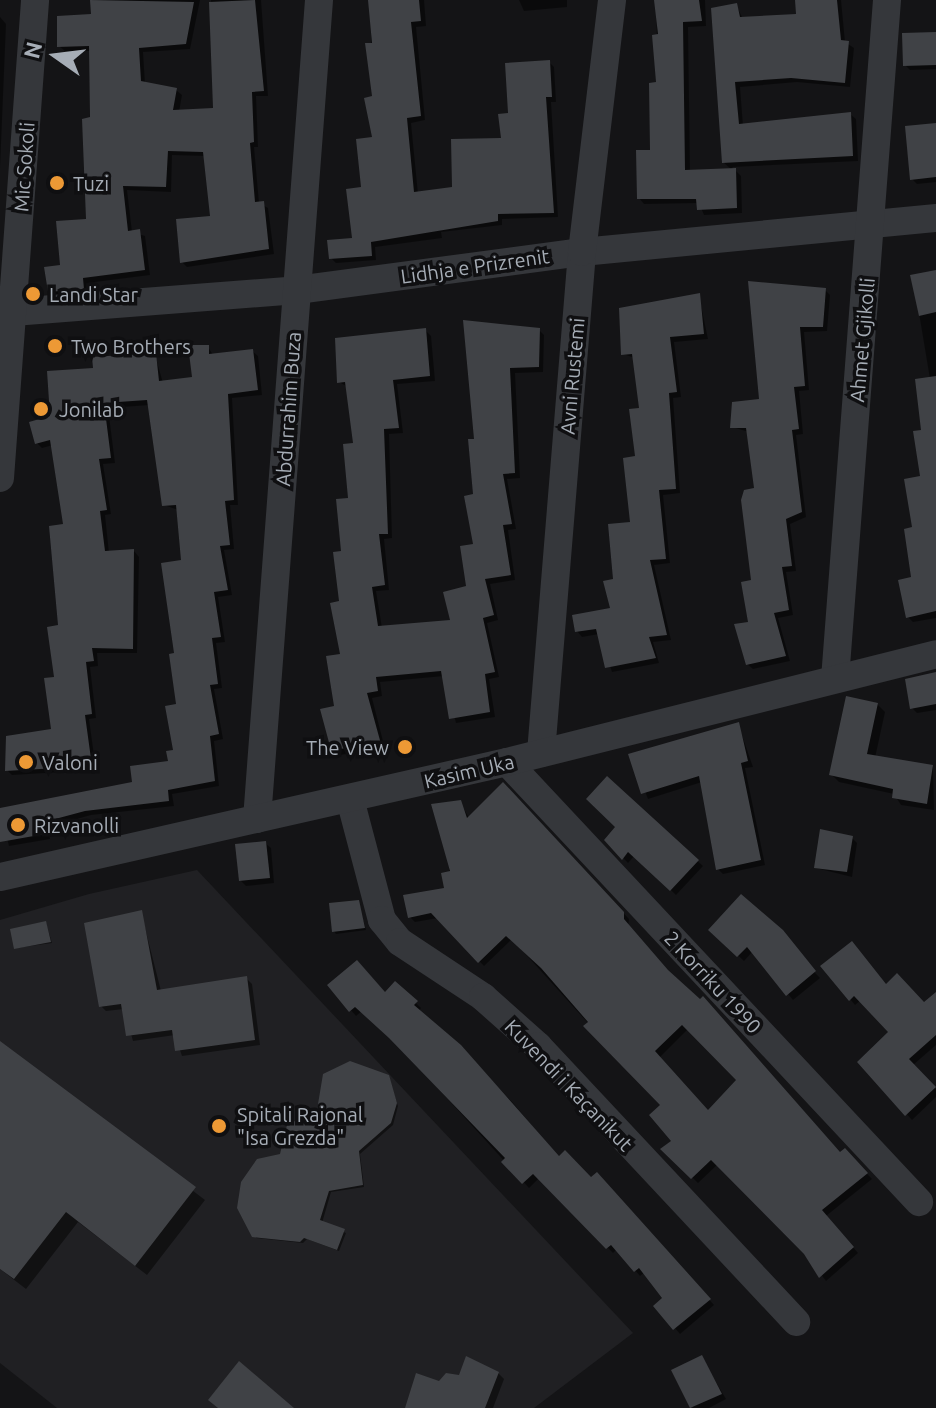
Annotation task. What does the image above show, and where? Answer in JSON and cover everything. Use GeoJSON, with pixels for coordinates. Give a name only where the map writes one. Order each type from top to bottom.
{"type":"FeatureCollection","features":[{"type":"Feature","properties":{"kind":"street","name":"Mic Sokoli"},"geometry":{"type":"LineString","coordinates":[[0,478],[7,313],[35,0]]}},
{"type":"Feature","properties":{"kind":"street","name":"Abdurrahim Buza"},"geometry":{"type":"LineString","coordinates":[[257,819],[319,0]]}},
{"type":"Feature","properties":{"kind":"street","name":"Avni Rustemi"},"geometry":{"type":"LineString","coordinates":[[541,753],[582,252],[612,0]]}},
{"type":"Feature","properties":{"kind":"street","name":"Ahmet Gjikolli"},"geometry":{"type":"LineString","coordinates":[[835,679],[887,0]]}},
{"type":"Feature","properties":{"kind":"street","name":"Lidhja e Prizrenit"},"geometry":{"type":"LineString","coordinates":[[7,313],[297,290],[582,252],[936,218]]}},
{"type":"Feature","properties":{"kind":"street","name":"Kasim Uka"},"geometry":{"type":"LineString","coordinates":[[0,877],[507,762],[936,654]]}},
{"type":"Feature","properties":{"kind":"street","name":"2 Korriku 1990"},"geometry":{"type":"LineString","coordinates":[[507,762],[919,1202]]}},
{"type":"Feature","properties":{"kind":"street","name":"Kuvendi i Kaçanikut"},"geometry":{"type":"LineString","coordinates":[[350,799],[382,920],[400,942],[483,997],[538,1046],[796,1322]]}},
{"type":"Feature","properties":{"kind":"shaded area","name":"Spitali Rajonal \"Isa Grezda\""},"geometry":{"type":"Polygon","coordinates":[[[197,870],[633,1333],[534,1408],[57,1408],[0,1363],[0,920],[89,894],[197,870]]]}},
{"type":"Feature","properties":{"kind":"building"},"geometry":{"type":"Polygon","coordinates":[[[90,0],[194,2],[186,44],[139,48],[141,81],[177,88],[173,110],[213,108],[209,2],[255,0],[264,91],[252,92],[254,142],[250,143],[255,202],[264,201],[269,249],[180,263],[176,219],[210,216],[203,152],[168,151],[166,187],[123,186],[128,231],[140,229],[145,270],[83,278],[84,289],[48,292],[44,267],[60,265],[56,221],[86,219],[82,119],[90,117],[89,46],[57,47],[57,16],[91,14],[90,0]]]}},
{"type":"Feature","properties":{"kind":"building"},"geometry":{"type":"Polygon","coordinates":[[[368,0],[419,0],[421,21],[411,22],[421,116],[407,118],[414,192],[452,187],[451,139],[501,138],[498,114],[508,113],[505,63],[550,60],[552,97],[546,97],[554,213],[498,214],[498,221],[371,242],[372,256],[329,259],[327,240],[352,238],[346,189],[361,187],[356,139],[372,137],[364,98],[372,96],[365,43],[372,43],[368,0]]]}},
{"type":"Feature","properties":{"kind":"building"},"geometry":{"type":"Polygon","coordinates":[[[654,0],[699,0],[702,21],[683,22],[685,170],[736,168],[737,208],[697,210],[696,199],[637,199],[636,150],[650,150],[649,83],[656,82],[652,35],[658,34],[654,0]]]}},
{"type":"Feature","properties":{"kind":"building"},"geometry":{"type":"Polygon","coordinates":[[[795,0],[837,0],[841,40],[849,41],[845,83],[791,78],[735,82],[739,124],[851,112],[853,156],[722,163],[711,8],[737,3],[740,17],[796,14],[795,0]]]}},
{"type":"Feature","properties":{"kind":"building"},"geometry":{"type":"Polygon","coordinates":[[[936,32],[936,65],[903,66],[902,33],[936,32]]]}},
{"type":"Feature","properties":{"kind":"building"},"geometry":{"type":"Polygon","coordinates":[[[936,123],[936,177],[910,180],[905,126],[936,123]]]}},
{"type":"Feature","properties":{"kind":"building"},"geometry":{"type":"Polygon","coordinates":[[[936,270],[936,312],[919,316],[910,275],[936,270]]]}},
{"type":"Feature","properties":{"kind":"building"},"geometry":{"type":"Polygon","coordinates":[[[748,281],[826,288],[823,327],[800,327],[805,386],[794,387],[799,429],[792,430],[802,512],[786,519],[792,566],[782,567],[789,610],[774,613],[786,656],[746,665],[734,624],[748,622],[741,582],[751,580],[741,500],[744,490],[754,488],[746,428],[730,428],[732,402],[759,399],[748,281]]]}},
{"type":"Feature","properties":{"kind":"building"},"geometry":{"type":"Polygon","coordinates":[[[700,293],[704,334],[670,337],[677,392],[669,393],[676,489],[659,490],[666,559],[650,560],[667,635],[649,637],[656,658],[605,668],[596,629],[575,632],[572,615],[610,608],[603,581],[613,579],[608,524],[630,522],[623,458],[635,456],[629,409],[639,408],[632,354],[621,355],[619,308],[700,293]]]}},
{"type":"Feature","properties":{"kind":"building"},"geometry":{"type":"Polygon","coordinates":[[[463,320],[540,328],[539,367],[510,368],[515,473],[503,474],[512,524],[503,525],[511,575],[485,579],[494,615],[483,618],[495,672],[485,674],[490,712],[449,719],[441,671],[376,677],[378,691],[367,693],[381,744],[331,750],[320,709],[334,706],[326,656],[340,654],[330,603],[339,601],[333,552],[341,551],[336,499],[348,498],[343,444],[353,443],[345,382],[337,383],[335,338],[426,328],[430,376],[393,380],[399,428],[384,429],[388,534],[379,534],[385,585],[372,587],[378,626],[450,620],[443,592],[466,586],[460,546],[473,544],[464,496],[473,494],[468,439],[474,439],[463,320]]]}},
{"type":"Feature","properties":{"kind":"building"},"geometry":{"type":"Polygon","coordinates":[[[188,345],[209,345],[209,354],[253,349],[258,390],[228,394],[234,500],[225,501],[230,545],[220,546],[228,590],[214,592],[221,637],[212,638],[218,684],[210,685],[219,734],[210,736],[215,781],[168,790],[169,801],[85,811],[44,822],[45,834],[0,842],[0,808],[132,782],[130,766],[168,761],[166,751],[173,750],[165,706],[176,704],[169,654],[174,653],[161,563],[181,560],[176,505],[162,506],[147,400],[104,403],[111,458],[99,459],[107,510],[100,511],[105,551],[134,549],[133,649],[92,648],[94,661],[86,662],[92,714],[85,715],[92,766],[5,771],[6,736],[51,729],[44,678],[54,677],[47,627],[58,625],[49,526],[63,524],[50,440],[35,444],[29,422],[50,416],[47,371],[93,368],[92,357],[156,353],[159,381],[192,377],[188,345]]]}},
{"type":"Feature","properties":{"kind":"building"},"geometry":{"type":"Polygon","coordinates":[[[936,376],[936,611],[906,618],[898,580],[911,577],[904,529],[912,527],[904,479],[920,476],[913,431],[921,430],[915,379],[936,376]]]}},
{"type":"Feature","properties":{"kind":"building"},"geometry":{"type":"Polygon","coordinates":[[[936,672],[936,704],[910,709],[905,679],[936,672]]]}},
{"type":"Feature","properties":{"kind":"building"},"geometry":{"type":"Polygon","coordinates":[[[846,696],[878,703],[867,754],[933,765],[927,804],[892,798],[893,789],[829,775],[846,696]]]}},
{"type":"Feature","properties":{"kind":"building"},"geometry":{"type":"Polygon","coordinates":[[[739,722],[748,761],[741,763],[761,860],[716,870],[699,776],[641,794],[628,754],[739,722]]]}},
{"type":"Feature","properties":{"kind":"building"},"geometry":{"type":"Polygon","coordinates":[[[607,776],[699,860],[670,891],[628,852],[622,860],[604,840],[615,827],[586,799],[607,776]]]}},
{"type":"Feature","properties":{"kind":"building"},"geometry":{"type":"Polygon","coordinates":[[[503,782],[624,912],[624,919],[668,970],[700,999],[703,996],[840,1152],[845,1148],[868,1173],[822,1210],[854,1247],[819,1278],[804,1254],[711,1160],[691,1179],[660,1149],[671,1141],[649,1115],[660,1105],[583,1026],[588,1022],[541,968],[506,936],[478,963],[431,913],[408,918],[403,895],[444,888],[441,873],[450,871],[431,804],[461,800],[467,818],[503,782]],[[682,1025],[655,1051],[708,1110],[736,1080],[682,1025]]]}},
{"type":"Feature","properties":{"kind":"building"},"geometry":{"type":"Polygon","coordinates":[[[820,829],[853,836],[847,872],[814,868],[820,829]]]}},
{"type":"Feature","properties":{"kind":"building"},"geometry":{"type":"Polygon","coordinates":[[[266,841],[270,878],[239,881],[235,844],[266,841]]]}},
{"type":"Feature","properties":{"kind":"building"},"geometry":{"type":"Polygon","coordinates":[[[741,894],[783,930],[816,971],[786,996],[747,947],[737,957],[708,930],[741,894]]]}},
{"type":"Feature","properties":{"kind":"building"},"geometry":{"type":"Polygon","coordinates":[[[359,900],[365,928],[332,932],[329,903],[359,900]]]}},
{"type":"Feature","properties":{"kind":"building"},"geometry":{"type":"Polygon","coordinates":[[[142,910],[157,990],[247,976],[255,1040],[175,1051],[172,1030],[126,1036],[121,1004],[99,1007],[84,923],[142,910]]]}},
{"type":"Feature","properties":{"kind":"building"},"geometry":{"type":"Polygon","coordinates":[[[46,921],[51,942],[14,949],[10,929],[46,921]]]}},
{"type":"Feature","properties":{"kind":"building"},"geometry":{"type":"Polygon","coordinates":[[[852,941],[886,984],[897,973],[924,1002],[936,992],[936,1035],[909,1059],[936,1087],[905,1116],[857,1062],[888,1032],[854,996],[849,1001],[820,966],[852,941]]]}},
{"type":"Feature","properties":{"kind":"building"},"geometry":{"type":"Polygon","coordinates":[[[357,960],[385,992],[395,981],[418,1001],[414,1005],[461,1045],[559,1156],[565,1150],[591,1177],[597,1172],[711,1299],[673,1330],[653,1306],[662,1298],[639,1268],[634,1272],[611,1245],[606,1249],[533,1174],[522,1184],[501,1162],[505,1158],[389,1038],[355,1007],[349,1012],[327,985],[357,960]]]}},
{"type":"Feature","properties":{"kind":"building"},"geometry":{"type":"Polygon","coordinates":[[[0,1041],[196,1187],[135,1266],[66,1212],[14,1279],[0,1269],[0,1041]]]}},
{"type":"Feature","properties":{"kind":"building"},"geometry":{"type":"Polygon","coordinates":[[[350,1061],[389,1075],[397,1103],[391,1123],[359,1151],[363,1185],[329,1191],[320,1220],[345,1229],[337,1250],[304,1238],[300,1242],[252,1237],[237,1208],[241,1182],[257,1159],[280,1154],[287,1125],[317,1110],[323,1074],[350,1061]]]}},
{"type":"Feature","properties":{"kind":"building"},"geometry":{"type":"Polygon","coordinates":[[[702,1355],[722,1394],[690,1408],[671,1370],[702,1355]]]}},
{"type":"Feature","properties":{"kind":"building"},"geometry":{"type":"Polygon","coordinates":[[[466,1356],[499,1372],[485,1408],[405,1408],[416,1373],[439,1381],[446,1373],[459,1375],[466,1356]]]}},
{"type":"Feature","properties":{"kind":"building"},"geometry":{"type":"Polygon","coordinates":[[[239,1361],[294,1408],[218,1408],[208,1400],[239,1361]]]}},
{"type":"Feature","properties":{"kind":"place","name":"Tuzi"},"geometry":{"type":"Point","coordinates":[57,183]}},
{"type":"Feature","properties":{"kind":"place","name":"Landi Star"},"geometry":{"type":"Point","coordinates":[33,294]}},
{"type":"Feature","properties":{"kind":"place","name":"Two Brothers"},"geometry":{"type":"Point","coordinates":[55,346]}},
{"type":"Feature","properties":{"kind":"place","name":"Jonilab"},"geometry":{"type":"Point","coordinates":[41,409]}},
{"type":"Feature","properties":{"kind":"place","name":"The View"},"geometry":{"type":"Point","coordinates":[405,747]}},
{"type":"Feature","properties":{"kind":"place","name":"Valoni"},"geometry":{"type":"Point","coordinates":[26,762]}},
{"type":"Feature","properties":{"kind":"place","name":"Rizvanolli"},"geometry":{"type":"Point","coordinates":[18,825]}},
{"type":"Feature","properties":{"kind":"place","name":"Spitali Rajonal \"Isa Grezda\""},"geometry":{"type":"Point","coordinates":[219,1126]}}]}
